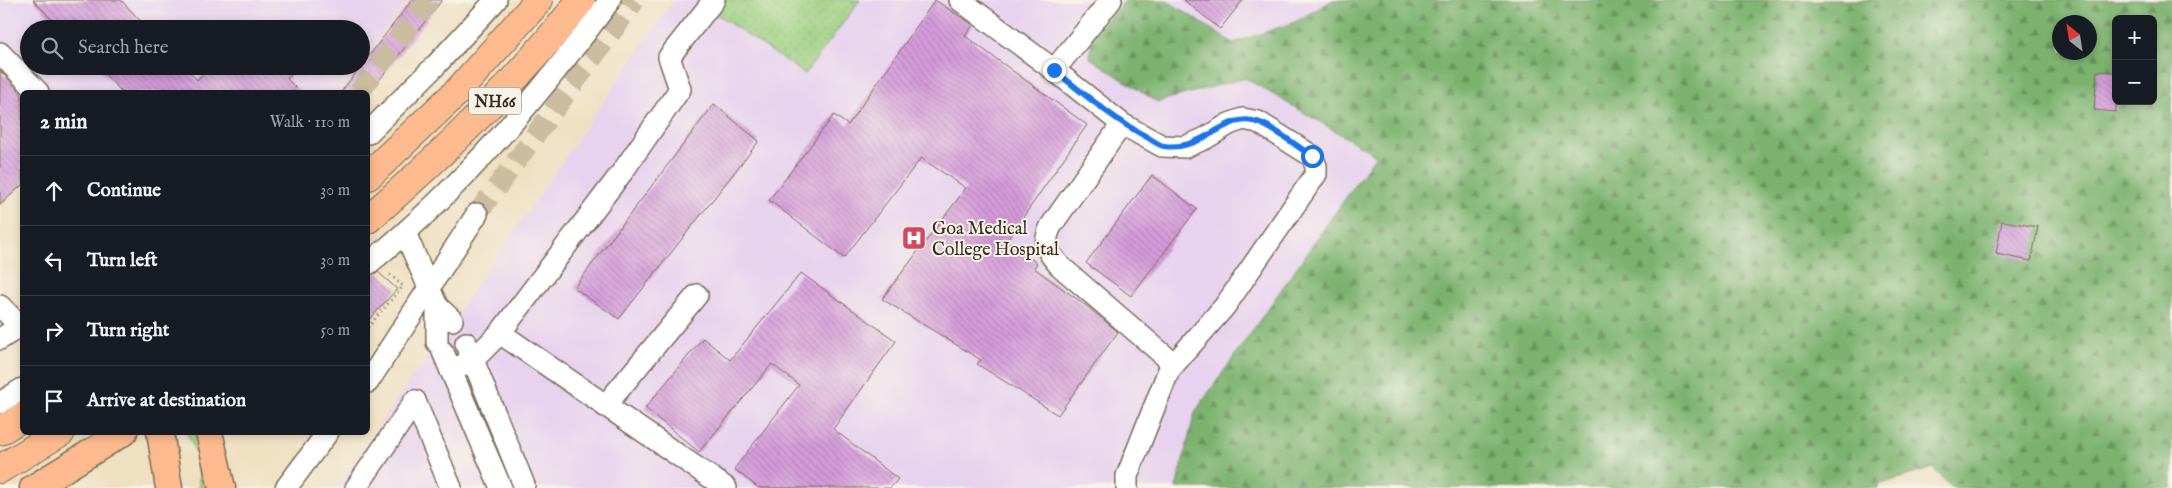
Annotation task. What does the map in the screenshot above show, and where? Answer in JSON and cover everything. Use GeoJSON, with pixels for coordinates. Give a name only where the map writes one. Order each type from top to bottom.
{"type":"FeatureCollection","features":[{"type":"Feature","properties":{"kind":"highway","name":"NH66"},"geometry":{"type":"LineString","coordinates":[[370,174],[457,92],[539,0]]}},
{"type":"Feature","properties":{"kind":"highway","name":"NH66"},"geometry":{"type":"LineString","coordinates":[[370,217],[484,112],[515,80],[581,0]]}},
{"type":"Feature","properties":{"kind":"highway"},"geometry":{"type":"LineString","coordinates":[[0,430],[20,418]]}},
{"type":"Feature","properties":{"kind":"highway"},"geometry":{"type":"LineString","coordinates":[[0,468],[55,435]]}},
{"type":"Feature","properties":{"kind":"main road"},"geometry":{"type":"LineString","coordinates":[[33,488],[119,435]]}},
{"type":"Feature","properties":{"kind":"main road"},"geometry":{"type":"LineString","coordinates":[[160,435],[169,488]]}},
{"type":"Feature","properties":{"kind":"main road"},"geometry":{"type":"LineString","coordinates":[[210,435],[222,488]]}},
{"type":"Feature","properties":{"kind":"street"},"geometry":{"type":"LineString","coordinates":[[370,131],[436,65],[496,0]]}},
{"type":"Feature","properties":{"kind":"street"},"geometry":{"type":"LineString","coordinates":[[375,266],[405,233],[484,156],[610,0]]}},
{"type":"Feature","properties":{"kind":"street"},"geometry":{"type":"LineString","coordinates":[[444,355],[470,351],[500,333],[623,171],[680,89],[669,57],[714,0]]}},
{"type":"Feature","properties":{"kind":"street"},"geometry":{"type":"LineString","coordinates":[[960,0],[1054,70],[1122,124],[1162,146],[1184,147],[1243,119],[1258,122],[1312,156],[1316,166],[1316,174],[1225,306],[1169,370],[1127,476],[1127,488]]}},
{"type":"Feature","properties":{"kind":"street"},"geometry":{"type":"LineString","coordinates":[[1054,70],[1111,0]]}},
{"type":"Feature","properties":{"kind":"street"},"geometry":{"type":"LineString","coordinates":[[0,53],[20,74]]}},
{"type":"Feature","properties":{"kind":"street"},"geometry":{"type":"LineString","coordinates":[[21,75],[36,90]]}},
{"type":"Feature","properties":{"kind":"street"},"geometry":{"type":"LineString","coordinates":[[1122,124],[1051,226],[1045,238],[1049,253],[1060,266],[1174,364]]}},
{"type":"Feature","properties":{"kind":"street"},"geometry":{"type":"LineString","coordinates":[[370,375],[440,305],[477,214]]}},
{"type":"Feature","properties":{"kind":"street"},"geometry":{"type":"LineString","coordinates":[[405,233],[440,305],[444,355],[501,488]]}},
{"type":"Feature","properties":{"kind":"street"},"geometry":{"type":"LineString","coordinates":[[605,406],[697,295]]}},
{"type":"Feature","properties":{"kind":"street"},"geometry":{"type":"LineString","coordinates":[[0,306],[20,323]]}},
{"type":"Feature","properties":{"kind":"street"},"geometry":{"type":"LineString","coordinates":[[0,339],[20,326]]}},
{"type":"Feature","properties":{"kind":"street"},"geometry":{"type":"LineString","coordinates":[[500,333],[726,488]]}},
{"type":"Feature","properties":{"kind":"street"},"geometry":{"type":"LineString","coordinates":[[470,351],[522,487]]}},
{"type":"Feature","properties":{"kind":"street"},"geometry":{"type":"LineString","coordinates":[[0,403],[20,391]]}},
{"type":"Feature","properties":{"kind":"street"},"geometry":{"type":"LineString","coordinates":[[356,488],[415,401],[451,488]]}},
{"type":"Feature","properties":{"kind":"street"},"geometry":{"type":"LineString","coordinates":[[286,488],[326,435]]}},
{"type":"Feature","properties":{"kind":"path"},"geometry":{"type":"LineString","coordinates":[[370,325],[403,286],[375,266]]}},
{"type":"Feature","properties":{"kind":"shaded area"},"geometry":{"type":"Polygon","coordinates":[[[0,0],[408,0],[370,50],[370,20],[20,20],[20,63],[0,42],[0,0]]]}},
{"type":"Feature","properties":{"kind":"shaded area","name":"Goa Medical College Hospital"},"geometry":{"type":"Polygon","coordinates":[[[674,0],[1387,0],[1376,155],[1195,412],[1176,488],[336,488],[674,0]]]}},
{"type":"Feature","properties":{"kind":"shaded area"},"geometry":{"type":"Polygon","coordinates":[[[31,75],[351,75],[340,90],[45,90],[31,75]]]}},
{"type":"Feature","properties":{"kind":"green space"},"geometry":{"type":"Polygon","coordinates":[[[702,0],[860,0],[805,74],[700,3],[702,0]]]}},
{"type":"Feature","properties":{"kind":"green space"},"geometry":{"type":"Polygon","coordinates":[[[1126,0],[1166,0],[1233,43],[1295,22],[1333,0],[2172,0],[2172,488],[1952,488],[1933,468],[1878,485],[1878,488],[1176,488],[1195,412],[1376,155],[1245,78],[1157,102],[1090,58],[1092,35],[1126,0]]]}},
{"type":"Feature","properties":{"kind":"green space"},"geometry":{"type":"Polygon","coordinates":[[[188,435],[199,435],[221,488],[199,488],[199,459],[188,435]]]}},
{"type":"Feature","properties":{"kind":"building"},"geometry":{"type":"Polygon","coordinates":[[[33,0],[121,0],[140,20],[52,20],[33,0]]]}},
{"type":"Feature","properties":{"kind":"building"},"geometry":{"type":"Polygon","coordinates":[[[412,0],[442,0],[370,92],[370,90],[343,90],[354,75],[370,75],[370,54],[412,0]]]}},
{"type":"Feature","properties":{"kind":"building"},"geometry":{"type":"Polygon","coordinates":[[[935,0],[973,25],[965,36],[1087,125],[1006,242],[1037,263],[1034,268],[1088,307],[1118,332],[1058,415],[977,364],[981,360],[882,299],[966,188],[921,158],[844,258],[769,200],[834,115],[848,125],[935,0]]]}},
{"type":"Feature","properties":{"kind":"building"},"geometry":{"type":"Polygon","coordinates":[[[1184,0],[1243,0],[1220,29],[1184,0]]]}},
{"type":"Feature","properties":{"kind":"building"},"geometry":{"type":"Polygon","coordinates":[[[0,71],[20,92],[20,187],[0,205],[0,71]]]}},
{"type":"Feature","properties":{"kind":"building"},"geometry":{"type":"Polygon","coordinates":[[[2097,71],[2112,72],[2112,105],[2116,105],[2116,112],[2094,110],[2097,71]]]}},
{"type":"Feature","properties":{"kind":"building"},"geometry":{"type":"Polygon","coordinates":[[[106,75],[192,75],[197,80],[202,75],[291,75],[287,79],[298,90],[120,90],[106,75]]]}},
{"type":"Feature","properties":{"kind":"building"},"geometry":{"type":"Polygon","coordinates":[[[714,104],[759,141],[619,319],[574,288],[714,104]]]}},
{"type":"Feature","properties":{"kind":"building"},"geometry":{"type":"Polygon","coordinates":[[[1152,175],[1197,209],[1131,296],[1086,263],[1152,175]]]}},
{"type":"Feature","properties":{"kind":"building"},"geometry":{"type":"Polygon","coordinates":[[[2002,221],[2038,227],[2031,261],[1996,254],[2002,221]]]}},
{"type":"Feature","properties":{"kind":"building"},"geometry":{"type":"Polygon","coordinates":[[[378,272],[397,289],[370,319],[370,275],[378,272]]]}},
{"type":"Feature","properties":{"kind":"building"},"geometry":{"type":"Polygon","coordinates":[[[801,273],[896,341],[833,429],[898,479],[890,488],[759,488],[734,469],[799,385],[772,364],[699,452],[645,408],[703,338],[730,360],[801,273]]]}},
{"type":"Feature","properties":{"kind":"tunnel"},"geometry":{"type":"LineString","coordinates":[[361,90],[429,0]]}},
{"type":"Feature","properties":{"kind":"tunnel"},"geometry":{"type":"LineString","coordinates":[[477,214],[635,0]]}},
{"type":"Feature","properties":{"kind":"place","name":"Goa Medical College Hospital"},"geometry":{"type":"Point","coordinates":[914,238]}},
{"type":"Feature","properties":{"kind":"route"},"geometry":{"type":"LineString","coordinates":[[1054,70],[1122,124],[1162,146],[1184,147],[1243,119],[1258,122],[1312,156]]}}]}
